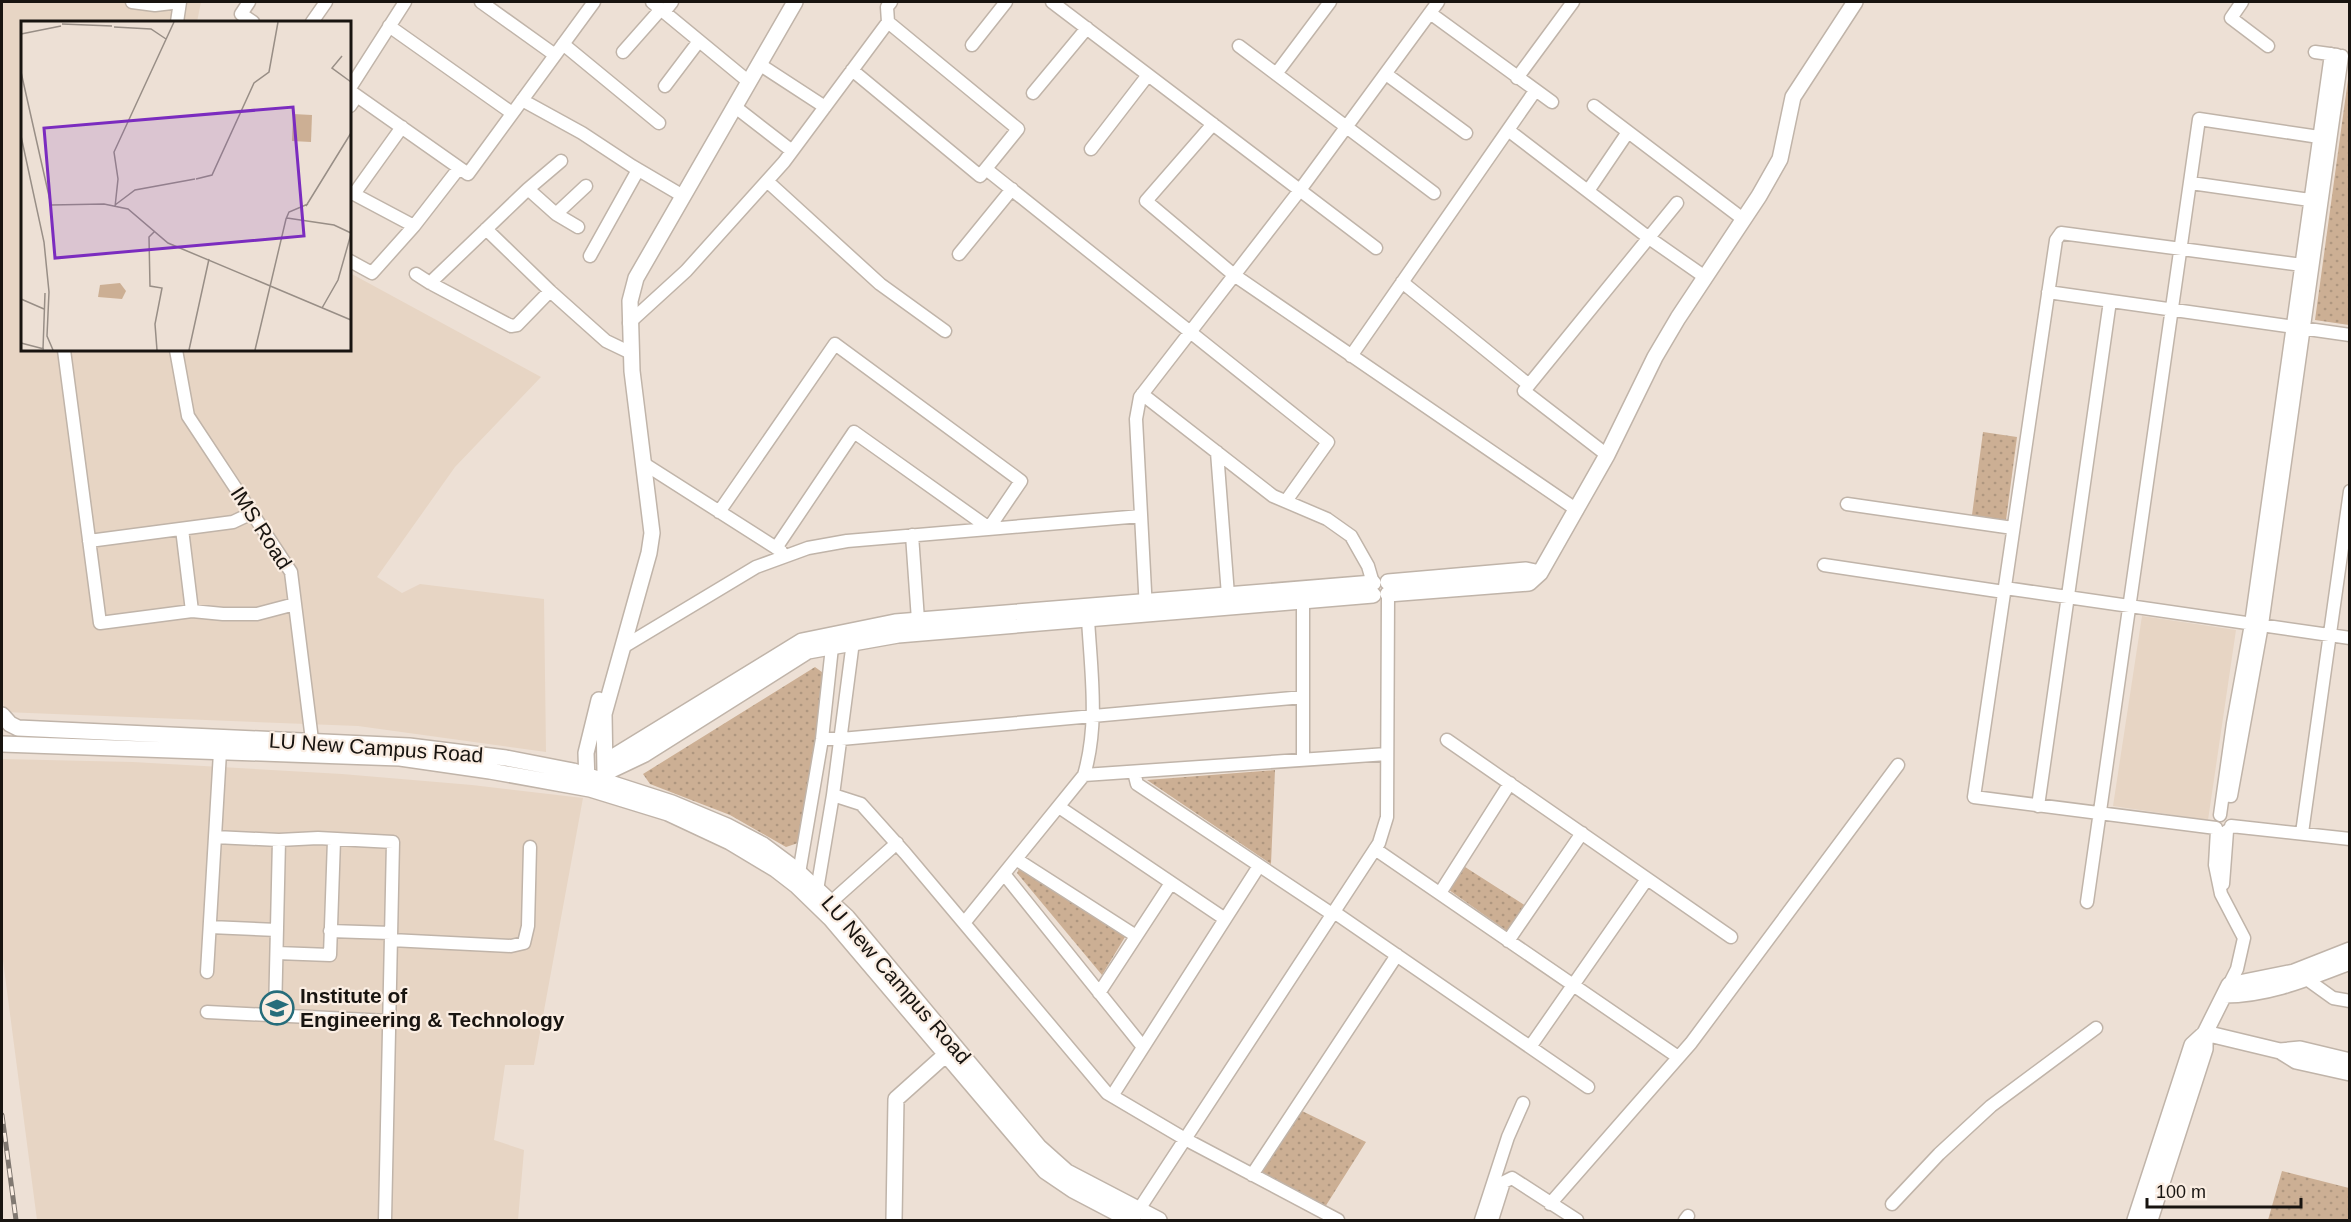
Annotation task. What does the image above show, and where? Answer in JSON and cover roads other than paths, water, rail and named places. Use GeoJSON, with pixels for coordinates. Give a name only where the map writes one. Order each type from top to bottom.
{"type":"FeatureCollection","features":[{"type":"Feature","properties":{"kind":"street"},"geometry":{"type":"LineString","coordinates":[[132,2],[155,5],[180,2],[177,21]]}},
{"type":"Feature","properties":{"kind":"street"},"geometry":{"type":"LineString","coordinates":[[249,2],[241,14],[252,21]]}},
{"type":"Feature","properties":{"kind":"street"},"geometry":{"type":"LineString","coordinates":[[313,21],[326,2]]}},
{"type":"Feature","properties":{"kind":"street"},"geometry":{"type":"LineString","coordinates":[[405,2],[351,95],[402,127],[468,174],[594,2]]}},
{"type":"Feature","properties":{"kind":"street"},"geometry":{"type":"LineString","coordinates":[[481,2],[555,55]]}},
{"type":"Feature","properties":{"kind":"street"},"geometry":{"type":"LineString","coordinates":[[623,52],[659,7],[672,2]]}},
{"type":"Feature","properties":{"kind":"street"},"geometry":{"type":"LineString","coordinates":[[626,351],[630,301],[636,278],[679,194],[745,79],[785,2]]}},
{"type":"Feature","properties":{"kind":"street"},"geometry":{"type":"LineString","coordinates":[[598,778],[586,753],[604,714],[623,647],[644,555],[634,420],[620,308],[630,270],[735,106],[745,79],[759,64],[795,2]]}},
{"type":"Feature","properties":{"kind":"street"},"geometry":{"type":"LineString","coordinates":[[629,323],[686,271],[792,151],[888,22],[887,7],[891,2]]}},
{"type":"Feature","properties":{"kind":"street"},"geometry":{"type":"LineString","coordinates":[[972,45],[1006,2]]}},
{"type":"Feature","properties":{"kind":"street"},"geometry":{"type":"LineString","coordinates":[[1052,2],[1376,248]]}},
{"type":"Feature","properties":{"kind":"street"},"geometry":{"type":"LineString","coordinates":[[1276,74],[1330,2]]}},
{"type":"Feature","properties":{"kind":"street"},"geometry":{"type":"LineString","coordinates":[[1517,78],[1573,2]]}},
{"type":"Feature","properties":{"kind":"street"},"geometry":{"type":"LineString","coordinates":[[598,778],[645,754],[808,651],[895,622],[1303,601],[1380,588],[1526,570],[1540,573],[1607,455],[1655,357],[1780,159],[1793,97],[1855,2]]}},
{"type":"Feature","properties":{"kind":"street"},"geometry":{"type":"LineString","coordinates":[[2242,2],[2232,18],[2268,46]]}},
{"type":"Feature","properties":{"kind":"street"},"geometry":{"type":"LineString","coordinates":[[1146,608],[1136,419],[1142,393],[1300,190],[1433,6],[1517,78],[1552,102]]}},
{"type":"Feature","properties":{"kind":"street"},"geometry":{"type":"LineString","coordinates":[[659,7],[745,79]]}},
{"type":"Feature","properties":{"kind":"street"},"geometry":{"type":"LineString","coordinates":[[852,70],[980,176],[1018,129],[888,22]]}},
{"type":"Feature","properties":{"kind":"street"},"geometry":{"type":"LineString","coordinates":[[389,26],[512,113]]}},
{"type":"Feature","properties":{"kind":"street"},"geometry":{"type":"LineString","coordinates":[[1033,93],[1087,28]]}},
{"type":"Feature","properties":{"kind":"street"},"geometry":{"type":"LineString","coordinates":[[664,86],[699,41]]}},
{"type":"Feature","properties":{"kind":"street"},"geometry":{"type":"LineString","coordinates":[[563,44],[659,123]]}},
{"type":"Feature","properties":{"kind":"street"},"geometry":{"type":"LineString","coordinates":[[1239,46],[1434,193]]}},
{"type":"Feature","properties":{"kind":"street"},"geometry":{"type":"LineString","coordinates":[[2315,52],[2341,56]]}},
{"type":"Feature","properties":{"kind":"street"},"geometry":{"type":"LineString","coordinates":[[2298,327],[2301,265],[2319,136],[2341,56]]}},
{"type":"Feature","properties":{"kind":"street"},"geometry":{"type":"LineString","coordinates":[[2135,1221],[2192,1045],[2205,1033],[2227,990],[2237,969],[2244,938],[2221,894],[2215,865],[2223,824],[2233,723],[2256,625],[2298,327],[2341,56]]}},
{"type":"Feature","properties":{"kind":"street"},"geometry":{"type":"LineString","coordinates":[[759,64],[825,107]]}},
{"type":"Feature","properties":{"kind":"street"},"geometry":{"type":"LineString","coordinates":[[1386,74],[1466,134]]}},
{"type":"Feature","properties":{"kind":"street"},"geometry":{"type":"LineString","coordinates":[[1091,149],[1148,75]]}},
{"type":"Feature","properties":{"kind":"street"},"geometry":{"type":"LineString","coordinates":[[1351,356],[1535,91]]}},
{"type":"Feature","properties":{"kind":"street"},"geometry":{"type":"LineString","coordinates":[[522,100],[582,133],[679,194]]}},
{"type":"Feature","properties":{"kind":"street"},"geometry":{"type":"LineString","coordinates":[[735,106],[792,151]]}},
{"type":"Feature","properties":{"kind":"street"},"geometry":{"type":"LineString","coordinates":[[1594,106],[1743,219]]}},
{"type":"Feature","properties":{"kind":"street"},"geometry":{"type":"LineString","coordinates":[[2087,902],[2199,119],[2319,136]]}},
{"type":"Feature","properties":{"kind":"street"},"geometry":{"type":"LineString","coordinates":[[1213,124],[1146,201],[1234,275],[1577,510]]}},
{"type":"Feature","properties":{"kind":"street"},"geometry":{"type":"LineString","coordinates":[[402,127],[352,193],[414,226]]}},
{"type":"Feature","properties":{"kind":"street"},"geometry":{"type":"LineString","coordinates":[[1508,130],[1649,238],[1705,277]]}},
{"type":"Feature","properties":{"kind":"street"},"geometry":{"type":"LineString","coordinates":[[1588,191],[1628,132]]}},
{"type":"Feature","properties":{"kind":"street"},"geometry":{"type":"LineString","coordinates":[[430,283],[528,189],[561,161]]}},
{"type":"Feature","properties":{"kind":"street"},"geometry":{"type":"LineString","coordinates":[[351,262],[372,273],[414,226],[459,168]]}},
{"type":"Feature","properties":{"kind":"street"},"geometry":{"type":"LineString","coordinates":[[986,169],[1328,442],[1286,501]]}},
{"type":"Feature","properties":{"kind":"street"},"geometry":{"type":"LineString","coordinates":[[590,256],[639,170]]}},
{"type":"Feature","properties":{"kind":"street"},"geometry":{"type":"LineString","coordinates":[[767,181],[880,284],[945,331]]}},
{"type":"Feature","properties":{"kind":"street"},"geometry":{"type":"LineString","coordinates":[[2191,183],[2310,200]]}},
{"type":"Feature","properties":{"kind":"street"},"geometry":{"type":"LineString","coordinates":[[556,214],[586,186]]}},
{"type":"Feature","properties":{"kind":"street"},"geometry":{"type":"LineString","coordinates":[[528,189],[556,214],[578,226]]}},
{"type":"Feature","properties":{"kind":"street"},"geometry":{"type":"LineString","coordinates":[[959,254],[1012,189]]}},
{"type":"Feature","properties":{"kind":"street"},"geometry":{"type":"LineString","coordinates":[[1607,455],[1524,391],[1677,203]]}},
{"type":"Feature","properties":{"kind":"street"},"geometry":{"type":"LineString","coordinates":[[486,229],[606,341],[626,351]]}},
{"type":"Feature","properties":{"kind":"street"},"geometry":{"type":"LineString","coordinates":[[2301,265],[2061,233],[2056,240],[1974,797],[2100,815],[2223,824],[2349,839]]}},
{"type":"Feature","properties":{"kind":"street"},"geometry":{"type":"LineString","coordinates":[[416,274],[511,326],[517,325],[550,291]]}},
{"type":"Feature","properties":{"kind":"street"},"geometry":{"type":"LineString","coordinates":[[1402,282],[1529,385]]}},
{"type":"Feature","properties":{"kind":"street"},"geometry":{"type":"LineString","coordinates":[[2048,292],[2349,335]]}},
{"type":"Feature","properties":{"kind":"street"},"geometry":{"type":"LineString","coordinates":[[2038,806],[2110,301]]}},
{"type":"Feature","properties":{"kind":"street"},"geometry":{"type":"LineString","coordinates":[[719,512],[835,344],[1021,481],[989,528]]}},
{"type":"Feature","properties":{"kind":"street"},"geometry":{"type":"LineString","coordinates":[[64,351],[100,622],[192,611],[257,614],[295,604]]}},
{"type":"Feature","properties":{"kind":"street","name":"IMS Road"},"geometry":{"type":"LineString","coordinates":[[176,351],[188,416],[291,572],[313,749]]}},
{"type":"Feature","properties":{"kind":"street"},"geometry":{"type":"LineString","coordinates":[[1133,1217],[1375,849],[1387,817],[1387,754],[1380,588],[1351,536],[1327,519],[1273,496],[1142,393]]}},
{"type":"Feature","properties":{"kind":"street"},"geometry":{"type":"LineString","coordinates":[[598,778],[597,733],[644,555],[652,533],[643,463],[634,420]]}},
{"type":"Feature","properties":{"kind":"street"},"geometry":{"type":"LineString","coordinates":[[776,548],[854,432],[989,528]]}},
{"type":"Feature","properties":{"kind":"street"},"geometry":{"type":"LineString","coordinates":[[1217,452],[1228,595]]}},
{"type":"Feature","properties":{"kind":"street"},"geometry":{"type":"LineString","coordinates":[[643,463],[787,555]]}},
{"type":"Feature","properties":{"kind":"street"},"geometry":{"type":"LineString","coordinates":[[2302,833],[2349,491]]}},
{"type":"Feature","properties":{"kind":"street"},"geometry":{"type":"LineString","coordinates":[[1847,504],[2013,528]]}},
{"type":"Feature","properties":{"kind":"street"},"geometry":{"type":"LineString","coordinates":[[89,541],[233,522],[252,513]]}},
{"type":"Feature","properties":{"kind":"street"},"geometry":{"type":"LineString","coordinates":[[623,647],[756,567],[808,548],[848,541],[1141,516]]}},
{"type":"Feature","properties":{"kind":"street"},"geometry":{"type":"LineString","coordinates":[[182,529],[192,611]]}},
{"type":"Feature","properties":{"kind":"street"},"geometry":{"type":"LineString","coordinates":[[912,535],[918,620]]}},
{"type":"Feature","properties":{"kind":"street"},"geometry":{"type":"LineString","coordinates":[[1824,565],[2068,597],[2349,638]]}},
{"type":"Feature","properties":{"kind":"street"},"geometry":{"type":"LineString","coordinates":[[853,637],[1088,619],[1228,595],[1380,588]]}},
{"type":"Feature","properties":{"kind":"street"},"geometry":{"type":"LineString","coordinates":[[1303,601],[1303,760]]}},
{"type":"Feature","properties":{"kind":"street"},"geometry":{"type":"LineString","coordinates":[[964,923],[1084,776],[1091,751],[1094,715],[1088,619]]}},
{"type":"Feature","properties":{"kind":"street"},"geometry":{"type":"LineString","coordinates":[[816,896],[841,739],[853,637]]}},
{"type":"Feature","properties":{"kind":"street"},"geometry":{"type":"LineString","coordinates":[[798,880],[822,739],[833,641]]}},
{"type":"Feature","properties":{"kind":"street"},"geometry":{"type":"LineString","coordinates":[[822,739],[1303,697]]}},
{"type":"Feature","properties":{"kind":"street","name":"LU New Campus Road"},"geometry":{"type":"LineString","coordinates":[[2,716],[18,728],[313,749]]}},
{"type":"Feature","properties":{"kind":"street"},"geometry":{"type":"LineString","coordinates":[[1447,740],[1731,937]]}},
{"type":"Feature","properties":{"kind":"street","name":"LU New Campus Road"},"geometry":{"type":"LineString","coordinates":[[2,744],[220,752],[409,746],[506,758],[598,778],[672,803],[727,826],[763,845],[794,868],[798,880],[816,896],[950,1051]]}},
{"type":"Feature","properties":{"kind":"street"},"geometry":{"type":"LineString","coordinates":[[207,972],[220,752]]}},
{"type":"Feature","properties":{"kind":"street"},"geometry":{"type":"LineString","coordinates":[[1084,776],[1387,754]]}},
{"type":"Feature","properties":{"kind":"street"},"geometry":{"type":"LineString","coordinates":[[1550,1204],[1678,1057],[1898,765]]}},
{"type":"Feature","properties":{"kind":"street"},"geometry":{"type":"LineString","coordinates":[[1134,772],[1137,784],[1397,955],[1588,1087]]}},
{"type":"Feature","properties":{"kind":"street"},"geometry":{"type":"LineString","coordinates":[[1440,893],[1510,783]]}},
{"type":"Feature","properties":{"kind":"street"},"geometry":{"type":"LineString","coordinates":[[833,795],[861,804],[897,843],[1107,1093],[1185,1139],[1338,1221]]}},
{"type":"Feature","properties":{"kind":"street"},"geometry":{"type":"LineString","coordinates":[[1059,807],[1225,919]]}},
{"type":"Feature","properties":{"kind":"street"},"geometry":{"type":"LineString","coordinates":[[1508,940],[1582,833]]}},
{"type":"Feature","properties":{"kind":"street"},"geometry":{"type":"LineString","coordinates":[[215,837],[279,840],[318,838],[393,842],[385,1221]]}},
{"type":"Feature","properties":{"kind":"street"},"geometry":{"type":"LineString","coordinates":[[275,1015],[279,840]]}},
{"type":"Feature","properties":{"kind":"street"},"geometry":{"type":"LineString","coordinates":[[277,954],[330,955],[333,840]]}},
{"type":"Feature","properties":{"kind":"street"},"geometry":{"type":"LineString","coordinates":[[831,902],[897,843]]}},
{"type":"Feature","properties":{"kind":"street"},"geometry":{"type":"LineString","coordinates":[[330,931],[511,946],[524,943],[528,926],[530,847]]}},
{"type":"Feature","properties":{"kind":"street"},"geometry":{"type":"LineString","coordinates":[[1375,849],[1678,1057]]}},
{"type":"Feature","properties":{"kind":"street"},"geometry":{"type":"LineString","coordinates":[[1016,859],[1136,936]]}},
{"type":"Feature","properties":{"kind":"street"},"geometry":{"type":"LineString","coordinates":[[1112,1096],[1259,866]]}},
{"type":"Feature","properties":{"kind":"street"},"geometry":{"type":"LineString","coordinates":[[1004,874],[1143,1047]]}},
{"type":"Feature","properties":{"kind":"street"},"geometry":{"type":"LineString","coordinates":[[1530,1047],[1647,879]]}},
{"type":"Feature","properties":{"kind":"street"},"geometry":{"type":"LineString","coordinates":[[1099,993],[1171,883]]}},
{"type":"Feature","properties":{"kind":"street","name":"LU New Campus Road"},"geometry":{"type":"LineString","coordinates":[[816,896],[831,902],[847,917],[1045,1171],[1073,1190],[1133,1217],[1159,1221]]}},
{"type":"Feature","properties":{"kind":"street"},"geometry":{"type":"LineString","coordinates":[[210,927],[277,930]]}},
{"type":"Feature","properties":{"kind":"street"},"geometry":{"type":"LineString","coordinates":[[2227,990],[2250,995],[2301,975],[2349,950]]}},
{"type":"Feature","properties":{"kind":"street"},"geometry":{"type":"LineString","coordinates":[[1252,1175],[1397,955]]}},
{"type":"Feature","properties":{"kind":"street"},"geometry":{"type":"LineString","coordinates":[[2301,975],[2349,962]]}},
{"type":"Feature","properties":{"kind":"street"},"geometry":{"type":"LineString","coordinates":[[2301,975],[2333,998],[2349,1001]]}},
{"type":"Feature","properties":{"kind":"street"},"geometry":{"type":"LineString","coordinates":[[207,1012],[389,1021]]}},
{"type":"Feature","properties":{"kind":"street"},"geometry":{"type":"LineString","coordinates":[[1892,1204],[1939,1154],[1991,1106],[2096,1028]]}},
{"type":"Feature","properties":{"kind":"street"},"geometry":{"type":"LineString","coordinates":[[2205,1033],[2280,1051],[2296,1061],[2349,1073]]}},
{"type":"Feature","properties":{"kind":"street"},"geometry":{"type":"LineString","coordinates":[[2150,1221],[2205,1049],[2205,1033]]}},
{"type":"Feature","properties":{"kind":"street"},"geometry":{"type":"LineString","coordinates":[[2280,1051],[2300,1049],[2349,1061]]}},
{"type":"Feature","properties":{"kind":"street"},"geometry":{"type":"LineString","coordinates":[[894,1221],[896,1098],[950,1051]]}},
{"type":"Feature","properties":{"kind":"street"},"geometry":{"type":"LineString","coordinates":[[1481,1221],[1508,1137],[1523,1102]]}},
{"type":"Feature","properties":{"kind":"street"},"geometry":{"type":"LineString","coordinates":[[1492,1221],[1504,1182],[1512,1179],[1577,1221]]}},
{"type":"Feature","properties":{"kind":"railway"},"geometry":{"type":"LineString","coordinates":[[2,1115],[16,1220]]}},
{"type":"Feature","properties":{"kind":"place","name":"Institute of Engineering & Technology"},"geometry":{"type":"Point","coordinates":[277,1008]}}]}
